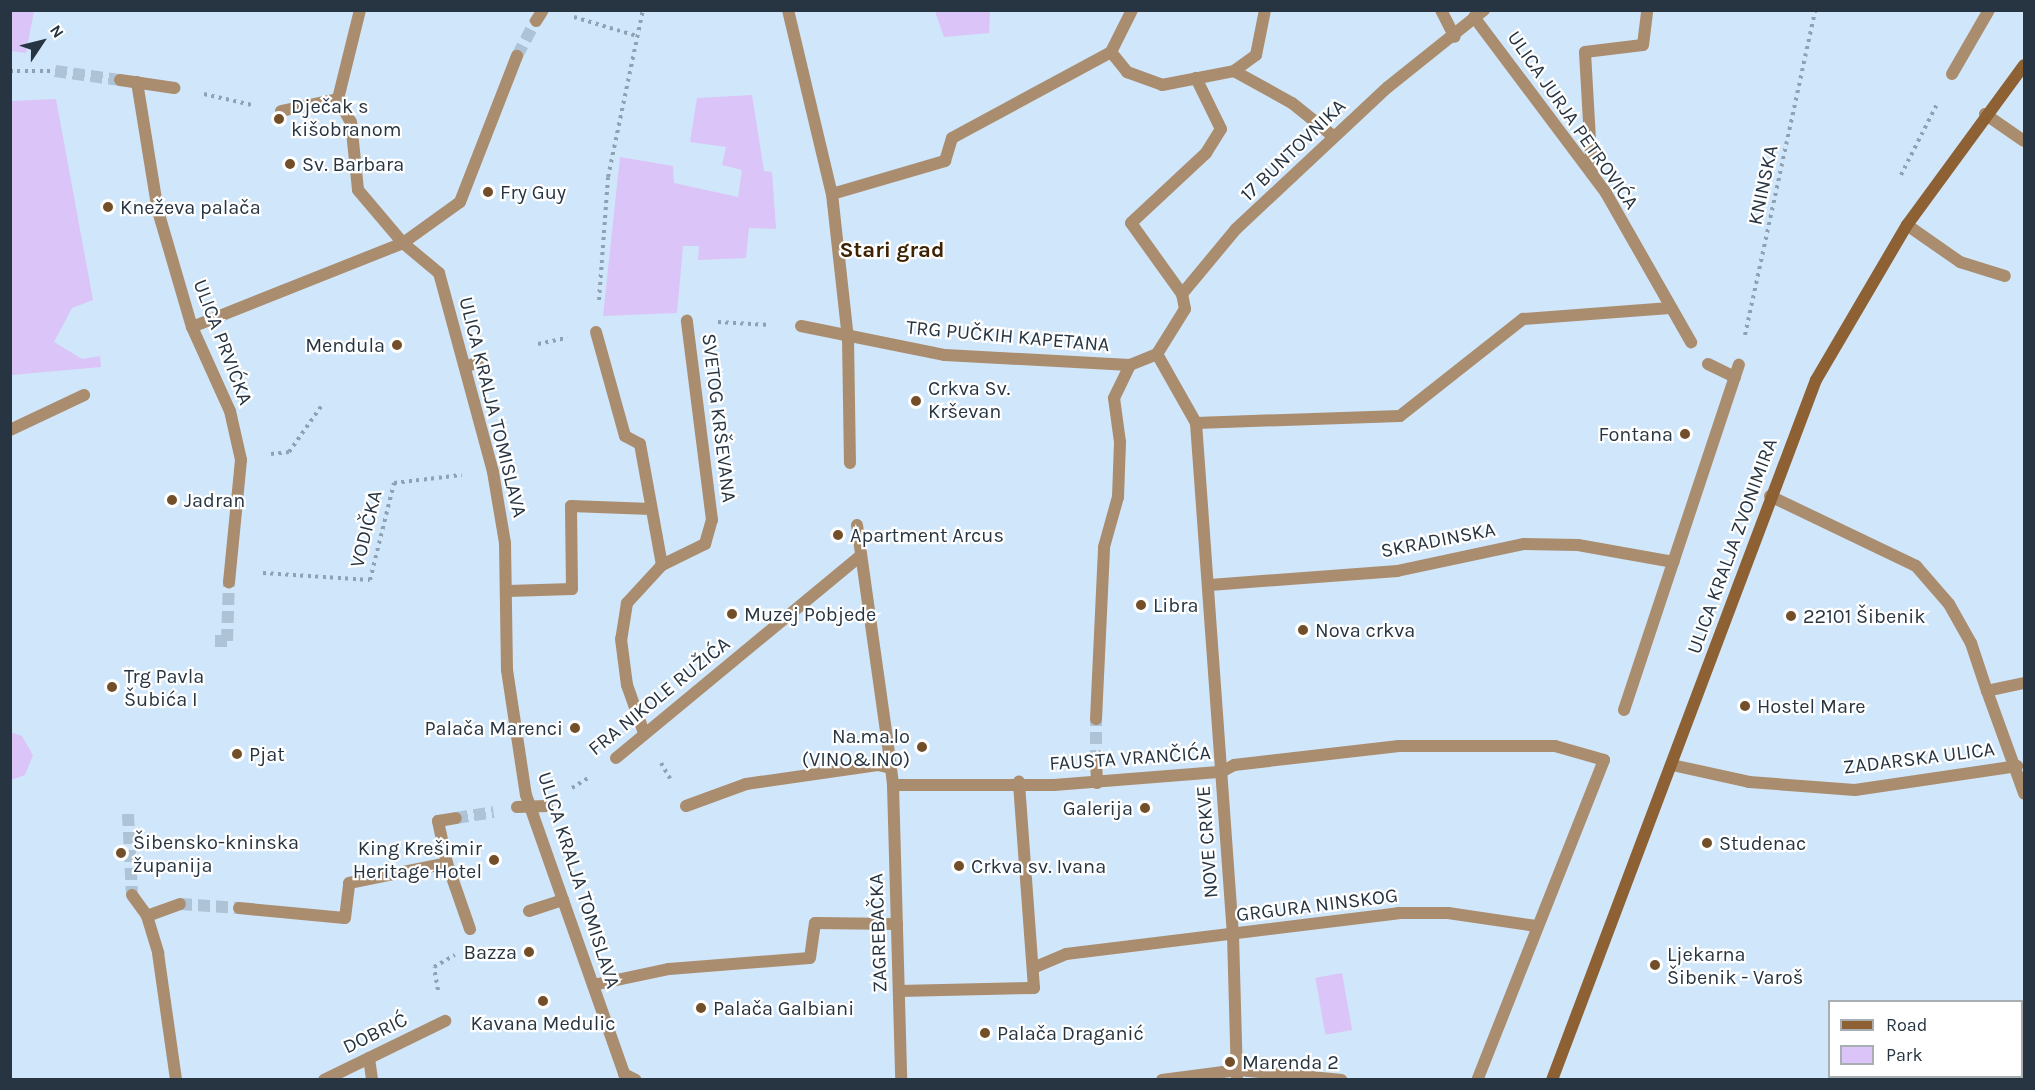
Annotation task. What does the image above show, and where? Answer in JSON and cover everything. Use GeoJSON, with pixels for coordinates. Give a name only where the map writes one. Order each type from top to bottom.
{"type":"FeatureCollection","features":[{"type":"Feature","properties":{"kind":"main road","name":"ULICA KRALJA ZVONIMIRA"},"geometry":{"type":"LineString","coordinates":[[1552,1080],[1672,765],[1770,496],[1816,380],[1907,225],[1985,114],[2025,65]]}},
{"type":"Feature","properties":{"kind":"street"},"geometry":{"type":"LineString","coordinates":[[281,111],[338,99],[360,10]]}},
{"type":"Feature","properties":{"kind":"street"},"geometry":{"type":"LineString","coordinates":[[788,10],[832,194],[848,338],[850,463]]}},
{"type":"Feature","properties":{"kind":"street"},"geometry":{"type":"LineString","coordinates":[[832,194],[945,161],[952,138],[1111,52],[1132,10]]}},
{"type":"Feature","properties":{"kind":"street"},"geometry":{"type":"LineString","coordinates":[[1111,52],[1127,72],[1162,85],[1234,70],[1256,55],[1265,10]]}},
{"type":"Feature","properties":{"kind":"street"},"geometry":{"type":"LineString","coordinates":[[1441,10],[1455,37]]}},
{"type":"Feature","properties":{"kind":"street"},"geometry":{"type":"LineString","coordinates":[[1592,174],[1586,52],[1643,45],[1647,10]]}},
{"type":"Feature","properties":{"kind":"street"},"geometry":{"type":"LineString","coordinates":[[1952,74],[1989,10]]}},
{"type":"Feature","properties":{"kind":"street","name":"17 BUNTOVNIKA"},"geometry":{"type":"LineString","coordinates":[[1182,294],[1236,229],[1280,193],[1333,136],[1455,37],[1479,14]]}},
{"type":"Feature","properties":{"kind":"street","name":"ULICA JURJA PETROVIĆA"},"geometry":{"type":"LineString","coordinates":[[1479,14],[1592,174],[1691,342]]}},
{"type":"Feature","properties":{"kind":"street"},"geometry":{"type":"LineString","coordinates":[[192,327],[403,243],[460,202],[517,56]]}},
{"type":"Feature","properties":{"kind":"street"},"geometry":{"type":"LineString","coordinates":[[1234,70],[1292,103],[1333,136]]}},
{"type":"Feature","properties":{"kind":"street"},"geometry":{"type":"LineString","coordinates":[[1196,78],[1221,129],[1206,153],[1131,223],[1182,294],[1185,309],[1157,354],[1196,423],[1400,416],[1523,319],[1670,308]]}},
{"type":"Feature","properties":{"kind":"street"},"geometry":{"type":"LineString","coordinates":[[120,80],[174,88]]}},
{"type":"Feature","properties":{"kind":"street","name":"ULICA PRVIĆKA"},"geometry":{"type":"LineString","coordinates":[[137,82],[147,165],[192,327],[230,411],[241,460],[230,576]]}},
{"type":"Feature","properties":{"kind":"street","name":"ULICA KRALJA TOMISLAVA"},"geometry":{"type":"LineString","coordinates":[[338,99],[351,122],[358,190],[403,243],[439,273],[472,364],[505,543],[507,670],[530,806],[593,985],[622,1077],[636,1080]]}},
{"type":"Feature","properties":{"kind":"street"},"geometry":{"type":"LineString","coordinates":[[1985,114],[2025,141]]}},
{"type":"Feature","properties":{"kind":"street"},"geometry":{"type":"LineString","coordinates":[[1907,225],[1960,261],[2005,276]]}},
{"type":"Feature","properties":{"kind":"street","name":"SVETOG KRŠEVANA"},"geometry":{"type":"LineString","coordinates":[[644,734],[627,685],[621,639],[627,603],[662,565],[705,544],[712,520],[687,321]]}},
{"type":"Feature","properties":{"kind":"street","name":"TRG PUČKIH KAPETANA"},"geometry":{"type":"LineString","coordinates":[[801,326],[848,338],[945,355],[1130,365],[1157,354]]}},
{"type":"Feature","properties":{"kind":"street"},"geometry":{"type":"LineString","coordinates":[[596,332],[625,436],[640,444],[662,565]]}},
{"type":"Feature","properties":{"kind":"street"},"geometry":{"type":"LineString","coordinates":[[1624,710],[1737,371],[1708,364]]}},
{"type":"Feature","properties":{"kind":"street","name":"TRG PUČKIH KAPETANA"},"geometry":{"type":"LineString","coordinates":[[1096,718],[1104,547],[1118,497],[1120,442],[1114,398],[1130,365]]}},
{"type":"Feature","properties":{"kind":"street"},"geometry":{"type":"LineString","coordinates":[[10,430],[84,395]]}},
{"type":"Feature","properties":{"kind":"street","name":"NOVE CRKVE"},"geometry":{"type":"LineString","coordinates":[[1196,423],[1210,585],[1233,935],[1238,1075]]}},
{"type":"Feature","properties":{"kind":"street","name":"ZADARSKA ULICA"},"geometry":{"type":"LineString","coordinates":[[1672,765],[1749,782],[1855,790],[2017,766],[1987,691],[1971,643],[1948,604],[1916,566],[1770,496]]}},
{"type":"Feature","properties":{"kind":"street"},"geometry":{"type":"LineString","coordinates":[[506,591],[572,589],[571,506],[651,509]]}},
{"type":"Feature","properties":{"kind":"street"},"geometry":{"type":"LineString","coordinates":[[856,525],[893,785]]}},
{"type":"Feature","properties":{"kind":"street","name":"SKRADINSKA"},"geometry":{"type":"LineString","coordinates":[[1210,585],[1397,571],[1524,544],[1578,545],[1672,562]]}},
{"type":"Feature","properties":{"kind":"street","name":"FRA NIKOLE RUŽIĆA"},"geometry":{"type":"LineString","coordinates":[[616,758],[861,555]]}},
{"type":"Feature","properties":{"kind":"street"},"geometry":{"type":"LineString","coordinates":[[1987,691],[2025,683]]}},
{"type":"Feature","properties":{"kind":"street","name":"FAUSTA VRANČIĆA"},"geometry":{"type":"LineString","coordinates":[[893,785],[1097,783],[1221,772],[1234,765],[1399,746],[1555,746],[1604,760],[1536,926]]}},
{"type":"Feature","properties":{"kind":"street"},"geometry":{"type":"LineString","coordinates":[[1096,762],[1097,783]]}},
{"type":"Feature","properties":{"kind":"street"},"geometry":{"type":"LineString","coordinates":[[2017,766],[2025,793]]}},
{"type":"Feature","properties":{"kind":"street"},"geometry":{"type":"LineString","coordinates":[[686,806],[746,784],[891,768]]}},
{"type":"Feature","properties":{"kind":"street"},"geometry":{"type":"LineString","coordinates":[[899,991],[1034,988],[1019,782]]}},
{"type":"Feature","properties":{"kind":"street","name":"ZAGREBAČKA"},"geometry":{"type":"LineString","coordinates":[[893,785],[901,1080]]}},
{"type":"Feature","properties":{"kind":"street"},"geometry":{"type":"LineString","coordinates":[[517,807],[546,806]]}},
{"type":"Feature","properties":{"kind":"street"},"geometry":{"type":"LineString","coordinates":[[456,818],[438,821],[447,863],[470,929]]}},
{"type":"Feature","properties":{"kind":"street"},"geometry":{"type":"LineString","coordinates":[[239,908],[345,918],[350,883],[447,863]]}},
{"type":"Feature","properties":{"kind":"street"},"geometry":{"type":"LineString","coordinates":[[132,896],[147,916],[158,952],[176,1080]]}},
{"type":"Feature","properties":{"kind":"street"},"geometry":{"type":"LineString","coordinates":[[529,911],[563,900]]}},
{"type":"Feature","properties":{"kind":"street"},"geometry":{"type":"LineString","coordinates":[[147,916],[180,904]]}},
{"type":"Feature","properties":{"kind":"street","name":"GRGURA NINSKOG"},"geometry":{"type":"LineString","coordinates":[[1033,968],[1066,954],[1398,913],[1448,913],[1536,926]]}},
{"type":"Feature","properties":{"kind":"street"},"geometry":{"type":"LineString","coordinates":[[593,985],[669,969],[810,958],[815,923],[897,924]]}},
{"type":"Feature","properties":{"kind":"street"},"geometry":{"type":"LineString","coordinates":[[1477,1080],[1536,926]]}},
{"type":"Feature","properties":{"kind":"street","name":"DOBRIĆ"},"geometry":{"type":"LineString","coordinates":[[324,1080],[445,1021]]}},
{"type":"Feature","properties":{"kind":"street"},"geometry":{"type":"LineString","coordinates":[[369,1058],[372,1080]]}},
{"type":"Feature","properties":{"kind":"street"},"geometry":{"type":"LineString","coordinates":[[1162,1080],[1238,1075],[1342,1080]]}},
{"type":"Feature","properties":{"kind":"path"},"geometry":{"type":"LineString","coordinates":[[596,332],[608,177],[643,10]]}},
{"type":"Feature","properties":{"kind":"path","name":"KNINSKA"},"geometry":{"type":"LineString","coordinates":[[1737,371],[1815,10]]}},
{"type":"Feature","properties":{"kind":"path"},"geometry":{"type":"LineString","coordinates":[[561,14],[637,36]]}},
{"type":"Feature","properties":{"kind":"path"},"geometry":{"type":"LineString","coordinates":[[10,71],[55,71]]}},
{"type":"Feature","properties":{"kind":"path"},"geometry":{"type":"LineString","coordinates":[[1899,178],[1952,74]]}},
{"type":"Feature","properties":{"kind":"path"},"geometry":{"type":"LineString","coordinates":[[174,88],[281,111]]}},
{"type":"Feature","properties":{"kind":"path"},"geometry":{"type":"LineString","coordinates":[[687,321],[801,326]]}},
{"type":"Feature","properties":{"kind":"path"},"geometry":{"type":"LineString","coordinates":[[241,460],[289,452],[322,405]]}},
{"type":"Feature","properties":{"kind":"path","name":"VODIČKA"},"geometry":{"type":"LineString","coordinates":[[230,576],[370,580],[394,483],[493,472]]}},
{"type":"Feature","properties":{"kind":"path"},"geometry":{"type":"LineString","coordinates":[[644,734],[686,806]]}},
{"type":"Feature","properties":{"kind":"path","name":"FRA NIKOLE RUŽIĆA"},"geometry":{"type":"LineString","coordinates":[[546,806],[616,758]]}},
{"type":"Feature","properties":{"kind":"green space"},"geometry":{"type":"Polygon","coordinates":[[[10,11],[34,11],[26,53],[11,51],[10,11]]]}},
{"type":"Feature","properties":{"kind":"green space"},"geometry":{"type":"Polygon","coordinates":[[[935,11],[990,11],[989,33],[944,37],[935,11]]]}},
{"type":"Feature","properties":{"kind":"green space"},"geometry":{"type":"Polygon","coordinates":[[[752,95],[764,171],[772,172],[776,229],[749,228],[746,258],[698,260],[699,246],[683,246],[677,313],[603,316],[620,157],[673,166],[674,183],[738,197],[742,170],[722,165],[726,147],[690,142],[697,98],[752,95]]]}},
{"type":"Feature","properties":{"kind":"green space"},"geometry":{"type":"Polygon","coordinates":[[[56,99],[93,300],[72,308],[54,342],[82,359],[100,356],[101,367],[11,375],[11,101],[56,99]]]}},
{"type":"Feature","properties":{"kind":"green space"},"geometry":{"type":"Polygon","coordinates":[[[10,732],[22,736],[33,755],[25,775],[11,780],[10,732]]]}},
{"type":"Feature","properties":{"kind":"green space"},"geometry":{"type":"Polygon","coordinates":[[[1342,973],[1352,1030],[1325,1035],[1315,978],[1342,973]]]}},
{"type":"Feature","properties":{"kind":"tunnel"},"geometry":{"type":"LineString","coordinates":[[517,56],[536,21]]}},
{"type":"Feature","properties":{"kind":"tunnel"},"geometry":{"type":"LineString","coordinates":[[55,71],[120,80]]}},
{"type":"Feature","properties":{"kind":"tunnel"},"geometry":{"type":"LineString","coordinates":[[215,641],[227,641],[229,582]]}},
{"type":"Feature","properties":{"kind":"tunnel"},"geometry":{"type":"LineString","coordinates":[[1096,719],[1096,762]]}},
{"type":"Feature","properties":{"kind":"tunnel"},"geometry":{"type":"LineString","coordinates":[[456,818],[494,812]]}},
{"type":"Feature","properties":{"kind":"tunnel"},"geometry":{"type":"LineString","coordinates":[[128,814],[132,895]]}},
{"type":"Feature","properties":{"kind":"tunnel"},"geometry":{"type":"LineString","coordinates":[[180,904],[239,908]]}},
{"type":"Feature","properties":{"kind":"place","name":"Dječak s kišobranom"},"geometry":{"type":"Point","coordinates":[279,119]}},
{"type":"Feature","properties":{"kind":"place","name":"Sv. Barbara"},"geometry":{"type":"Point","coordinates":[290,164]}},
{"type":"Feature","properties":{"kind":"place","name":"Fry Guy"},"geometry":{"type":"Point","coordinates":[488,192]}},
{"type":"Feature","properties":{"kind":"place","name":"Kneževa palača"},"geometry":{"type":"Point","coordinates":[108,207]}},
{"type":"Feature","properties":{"kind":"place","name":"Mendula"},"geometry":{"type":"Point","coordinates":[397,345]}},
{"type":"Feature","properties":{"kind":"place","name":"Crkva Sv. Krševan"},"geometry":{"type":"Point","coordinates":[916,401]}},
{"type":"Feature","properties":{"kind":"place","name":"Fontana"},"geometry":{"type":"Point","coordinates":[1685,434]}},
{"type":"Feature","properties":{"kind":"place","name":"Jadran"},"geometry":{"type":"Point","coordinates":[172,500]}},
{"type":"Feature","properties":{"kind":"place","name":"Apartment Arcus"},"geometry":{"type":"Point","coordinates":[838,535]}},
{"type":"Feature","properties":{"kind":"place","name":"Libra"},"geometry":{"type":"Point","coordinates":[1141,605]}},
{"type":"Feature","properties":{"kind":"place","name":"Muzej Pobjede"},"geometry":{"type":"Point","coordinates":[732,614]}},
{"type":"Feature","properties":{"kind":"place","name":"22101 Šibenik"},"geometry":{"type":"Point","coordinates":[1791,616]}},
{"type":"Feature","properties":{"kind":"place","name":"Nova crkva"},"geometry":{"type":"Point","coordinates":[1303,630]}},
{"type":"Feature","properties":{"kind":"place","name":"Trg Pavla Šubića I"},"geometry":{"type":"Point","coordinates":[112,687]}},
{"type":"Feature","properties":{"kind":"place","name":"Hostel Mare"},"geometry":{"type":"Point","coordinates":[1745,706]}},
{"type":"Feature","properties":{"kind":"place","name":"Palača Marenci"},"geometry":{"type":"Point","coordinates":[575,728]}},
{"type":"Feature","properties":{"kind":"place","name":"Na.ma.lo (VINO&INO)"},"geometry":{"type":"Point","coordinates":[922,747]}},
{"type":"Feature","properties":{"kind":"place","name":"Pjat"},"geometry":{"type":"Point","coordinates":[237,754]}},
{"type":"Feature","properties":{"kind":"place","name":"Galerija"},"geometry":{"type":"Point","coordinates":[1145,808]}},
{"type":"Feature","properties":{"kind":"place","name":"Studenac"},"geometry":{"type":"Point","coordinates":[1707,843]}},
{"type":"Feature","properties":{"kind":"place","name":"Šibensko-kninska županija"},"geometry":{"type":"Point","coordinates":[121,853]}},
{"type":"Feature","properties":{"kind":"place","name":"King Krešimir Heritage Hotel"},"geometry":{"type":"Point","coordinates":[494,860]}},
{"type":"Feature","properties":{"kind":"place","name":"Crkva sv. Ivana"},"geometry":{"type":"Point","coordinates":[959,866]}},
{"type":"Feature","properties":{"kind":"place","name":"Bazza"},"geometry":{"type":"Point","coordinates":[529,952]}},
{"type":"Feature","properties":{"kind":"place","name":"Ljekarna Šibenik - Varoš"},"geometry":{"type":"Point","coordinates":[1655,965]}},
{"type":"Feature","properties":{"kind":"place","name":"Kavana Medulic"},"geometry":{"type":"Point","coordinates":[543,1001]}},
{"type":"Feature","properties":{"kind":"place","name":"Palača Galbiani"},"geometry":{"type":"Point","coordinates":[701,1008]}},
{"type":"Feature","properties":{"kind":"place","name":"Palača Draganić"},"geometry":{"type":"Point","coordinates":[985,1033]}},
{"type":"Feature","properties":{"kind":"place","name":"Marenda 2"},"geometry":{"type":"Point","coordinates":[1230,1062]}},
{"type":"Feature","properties":{"kind":"district","name":"Stari grad"},"geometry":{"type":"Point","coordinates":[892,251]}}]}
